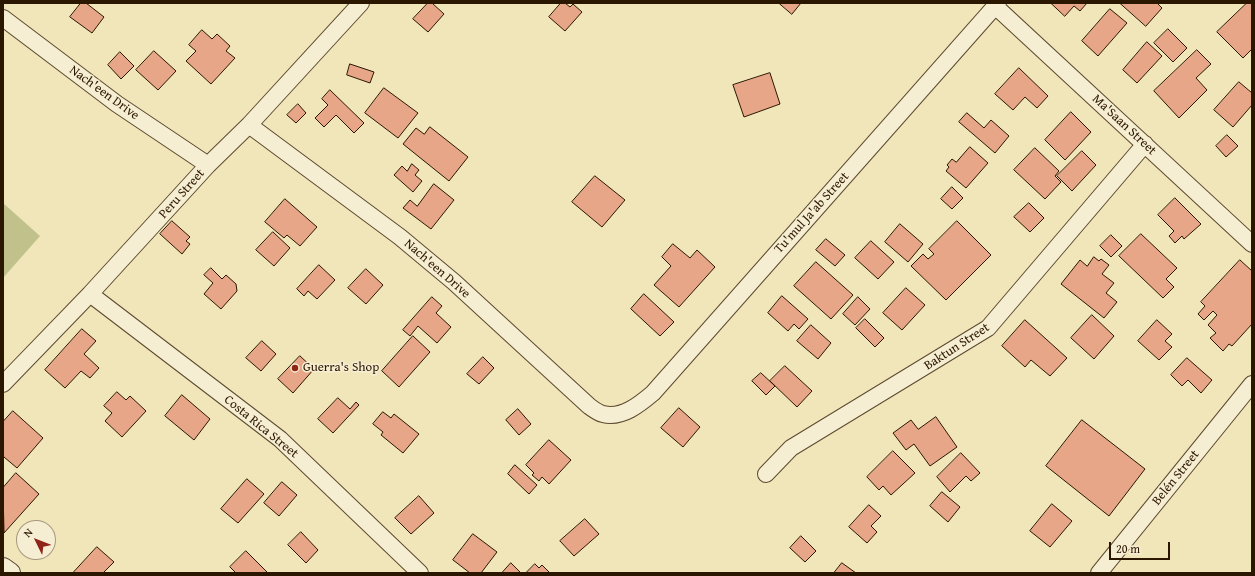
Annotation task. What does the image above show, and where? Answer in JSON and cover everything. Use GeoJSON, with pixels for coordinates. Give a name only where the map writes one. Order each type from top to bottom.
{"type":"FeatureCollection","features":[{"type":"Feature","properties":{"kind":"street","name":"Peru Street"},"geometry":{"type":"LineString","coordinates":[[3,384],[90,294],[208,165],[249,124],[361,3]]}},
{"type":"Feature","properties":{"kind":"street","name":"Ma'Saan Street"},"geometry":{"type":"LineString","coordinates":[[997,4],[1252,244]]}},
{"type":"Feature","properties":{"kind":"street","name":"Tu'mul Ja'ab Street"},"geometry":{"type":"LineString","coordinates":[[619,414],[638,406],[653,393],[997,4]]}},
{"type":"Feature","properties":{"kind":"street","name":"Nach'een Drive"},"geometry":{"type":"LineString","coordinates":[[3,18],[117,104],[208,165]]}},
{"type":"Feature","properties":{"kind":"street","name":"Nach'een Drive"},"geometry":{"type":"LineString","coordinates":[[249,124],[356,202],[400,237],[454,282],[589,406],[603,414],[619,414]]}},
{"type":"Feature","properties":{"kind":"street","name":"Baktun Street"},"geometry":{"type":"LineString","coordinates":[[766,474],[791,448],[988,328],[1144,144]]}},
{"type":"Feature","properties":{"kind":"street","name":"Costa Rica Street"},"geometry":{"type":"LineString","coordinates":[[90,294],[280,439],[420,573]]}},
{"type":"Feature","properties":{"kind":"street","name":"Belén Street"},"geometry":{"type":"LineString","coordinates":[[1099,573],[1252,384]]}},
{"type":"Feature","properties":{"kind":"street"},"geometry":{"type":"LineString","coordinates":[[3,568],[10,573]]}},
{"type":"Feature","properties":{"kind":"green space"},"geometry":{"type":"Polygon","coordinates":[[[3,203],[40,236],[3,278],[3,203]]]}},
{"type":"Feature","properties":{"kind":"building"},"geometry":{"type":"Polygon","coordinates":[[[81,3],[86,3],[104,17],[92,33],[70,17],[81,3]]]}},
{"type":"Feature","properties":{"kind":"building"},"geometry":{"type":"Polygon","coordinates":[[[428,3],[432,3],[444,14],[428,32],[413,19],[428,3]]]}},
{"type":"Feature","properties":{"kind":"building"},"geometry":{"type":"Polygon","coordinates":[[[561,3],[565,3],[570,7],[573,4],[582,12],[565,31],[549,17],[561,3]]]}},
{"type":"Feature","properties":{"kind":"building"},"geometry":{"type":"Polygon","coordinates":[[[779,3],[801,3],[792,14],[779,3]]]}},
{"type":"Feature","properties":{"kind":"building"},"geometry":{"type":"Polygon","coordinates":[[[1051,3],[1087,3],[1080,11],[1074,6],[1065,16],[1051,3]]]}},
{"type":"Feature","properties":{"kind":"building"},"geometry":{"type":"Polygon","coordinates":[[[1120,3],[1157,3],[1162,8],[1146,26],[1120,3]]]}},
{"type":"Feature","properties":{"kind":"building"},"geometry":{"type":"Polygon","coordinates":[[[1247,3],[1252,3],[1252,49],[1243,58],[1217,32],[1247,3]]]}},
{"type":"Feature","properties":{"kind":"building"},"geometry":{"type":"Polygon","coordinates":[[[1110,9],[1127,23],[1098,56],[1082,41],[1110,9]]]}},
{"type":"Feature","properties":{"kind":"building"},"geometry":{"type":"Polygon","coordinates":[[[1168,29],[1187,48],[1173,62],[1154,43],[1168,29]]]}},
{"type":"Feature","properties":{"kind":"building"},"geometry":{"type":"Polygon","coordinates":[[[202,30],[212,39],[217,34],[230,46],[226,51],[235,58],[211,84],[186,61],[196,51],[189,45],[202,30]]]}},
{"type":"Feature","properties":{"kind":"building"},"geometry":{"type":"Polygon","coordinates":[[[1147,42],[1162,56],[1137,83],[1123,70],[1147,42]]]}},
{"type":"Feature","properties":{"kind":"building"},"geometry":{"type":"Polygon","coordinates":[[[1197,50],[1211,64],[1196,78],[1207,90],[1179,118],[1154,91],[1197,50]]]}},
{"type":"Feature","properties":{"kind":"building"},"geometry":{"type":"Polygon","coordinates":[[[154,51],[176,71],[158,90],[136,70],[154,51]]]}},
{"type":"Feature","properties":{"kind":"building"},"geometry":{"type":"Polygon","coordinates":[[[120,52],[134,66],[121,79],[108,65],[120,52]]]}},
{"type":"Feature","properties":{"kind":"building"},"geometry":{"type":"Polygon","coordinates":[[[350,64],[374,72],[370,83],[347,75],[350,64]]]}},
{"type":"Feature","properties":{"kind":"building"},"geometry":{"type":"Polygon","coordinates":[[[1019,68],[1048,96],[1037,108],[1025,97],[1013,110],[995,94],[1019,68]]]}},
{"type":"Feature","properties":{"kind":"building"},"geometry":{"type":"Polygon","coordinates":[[[770,73],[780,104],[744,117],[733,85],[770,73]]]}},
{"type":"Feature","properties":{"kind":"building"},"geometry":{"type":"Polygon","coordinates":[[[1239,82],[1252,93],[1252,105],[1233,127],[1214,110],[1239,82]]]}},
{"type":"Feature","properties":{"kind":"building"},"geometry":{"type":"Polygon","coordinates":[[[384,88],[418,113],[398,138],[365,113],[384,88]]]}},
{"type":"Feature","properties":{"kind":"building"},"geometry":{"type":"Polygon","coordinates":[[[330,90],[364,123],[354,133],[336,115],[324,127],[315,118],[328,105],[322,99],[330,90]]]}},
{"type":"Feature","properties":{"kind":"building"},"geometry":{"type":"Polygon","coordinates":[[[298,104],[306,113],[296,123],[287,115],[298,104]]]}},
{"type":"Feature","properties":{"kind":"building"},"geometry":{"type":"Polygon","coordinates":[[[1071,112],[1091,132],[1065,160],[1045,140],[1071,112]]]}},
{"type":"Feature","properties":{"kind":"building"},"geometry":{"type":"Polygon","coordinates":[[[967,113],[984,128],[991,120],[1009,136],[995,153],[959,122],[967,113]]]}},
{"type":"Feature","properties":{"kind":"building"},"geometry":{"type":"Polygon","coordinates":[[[430,127],[468,157],[449,181],[403,144],[416,128],[424,134],[430,127]]]}},
{"type":"Feature","properties":{"kind":"building"},"geometry":{"type":"Polygon","coordinates":[[[1227,135],[1238,146],[1226,157],[1216,146],[1227,135]]]}},
{"type":"Feature","properties":{"kind":"building"},"geometry":{"type":"Polygon","coordinates":[[[970,147],[988,163],[966,188],[946,171],[949,167],[947,165],[952,159],[956,162],[970,147]]]}},
{"type":"Feature","properties":{"kind":"building"},"geometry":{"type":"Polygon","coordinates":[[[1035,148],[1059,171],[1055,176],[1061,182],[1045,199],[1014,170],[1035,148]]]}},
{"type":"Feature","properties":{"kind":"building"},"geometry":{"type":"Polygon","coordinates":[[[1082,151],[1096,165],[1072,191],[1057,176],[1082,151]]]}},
{"type":"Feature","properties":{"kind":"building"},"geometry":{"type":"Polygon","coordinates":[[[412,164],[419,170],[415,175],[422,181],[413,192],[394,175],[402,166],[407,171],[412,164]]]}},
{"type":"Feature","properties":{"kind":"building"},"geometry":{"type":"Polygon","coordinates":[[[595,176],[625,200],[602,227],[572,202],[595,176]]]}},
{"type":"Feature","properties":{"kind":"building"},"geometry":{"type":"Polygon","coordinates":[[[434,184],[454,200],[431,229],[403,208],[410,200],[417,206],[434,184]]]}},
{"type":"Feature","properties":{"kind":"building"},"geometry":{"type":"Polygon","coordinates":[[[952,187],[963,198],[952,209],[941,199],[952,187]]]}},
{"type":"Feature","properties":{"kind":"building"},"geometry":{"type":"Polygon","coordinates":[[[1175,198],[1201,224],[1184,239],[1182,236],[1175,243],[1169,236],[1174,231],[1158,215],[1175,198]]]}},
{"type":"Feature","properties":{"kind":"building"},"geometry":{"type":"Polygon","coordinates":[[[285,199],[317,227],[300,246],[287,235],[284,238],[265,222],[285,199]]]}},
{"type":"Feature","properties":{"kind":"building"},"geometry":{"type":"Polygon","coordinates":[[[1029,203],[1044,218],[1030,232],[1014,217],[1029,203]]]}},
{"type":"Feature","properties":{"kind":"building"},"geometry":{"type":"Polygon","coordinates":[[[172,221],[190,237],[186,241],[190,244],[182,254],[160,234],[172,221]]]}},
{"type":"Feature","properties":{"kind":"building"},"geometry":{"type":"Polygon","coordinates":[[[957,221],[991,255],[946,300],[911,266],[923,254],[928,259],[934,254],[929,249],[957,221]]]}},
{"type":"Feature","properties":{"kind":"building"},"geometry":{"type":"Polygon","coordinates":[[[900,224],[923,244],[908,262],[885,242],[900,224]]]}},
{"type":"Feature","properties":{"kind":"building"},"geometry":{"type":"Polygon","coordinates":[[[273,232],[290,248],[274,266],[256,250],[273,232]]]}},
{"type":"Feature","properties":{"kind":"building"},"geometry":{"type":"Polygon","coordinates":[[[1141,234],[1177,268],[1166,279],[1174,287],[1163,298],[1119,256],[1141,234]]]}},
{"type":"Feature","properties":{"kind":"building"},"geometry":{"type":"Polygon","coordinates":[[[1111,235],[1122,246],[1111,257],[1100,246],[1111,235]]]}},
{"type":"Feature","properties":{"kind":"building"},"geometry":{"type":"Polygon","coordinates":[[[826,239],[845,255],[835,266],[816,250],[826,239]]]}},
{"type":"Feature","properties":{"kind":"building"},"geometry":{"type":"Polygon","coordinates":[[[871,241],[894,262],[878,279],[855,258],[871,241]]]}},
{"type":"Feature","properties":{"kind":"building"},"geometry":{"type":"Polygon","coordinates":[[[673,244],[690,258],[697,250],[715,267],[679,307],[654,285],[671,266],[662,257],[673,244]]]}},
{"type":"Feature","properties":{"kind":"building"},"geometry":{"type":"Polygon","coordinates":[[[1094,257],[1099,261],[1101,259],[1109,265],[1102,274],[1114,283],[1106,293],[1117,302],[1104,318],[1061,284],[1080,260],[1087,266],[1094,257]]]}},
{"type":"Feature","properties":{"kind":"building"},"geometry":{"type":"Polygon","coordinates":[[[1240,260],[1252,271],[1252,324],[1232,346],[1229,344],[1223,351],[1210,338],[1216,333],[1208,325],[1217,315],[1213,311],[1204,320],[1198,314],[1205,306],[1201,302],[1240,260]]]}},
{"type":"Feature","properties":{"kind":"building"},"geometry":{"type":"Polygon","coordinates":[[[816,262],[853,295],[831,319],[794,286],[816,262]]]}},
{"type":"Feature","properties":{"kind":"building"},"geometry":{"type":"Polygon","coordinates":[[[319,265],[335,280],[317,299],[308,291],[304,296],[297,289],[319,265]]]}},
{"type":"Feature","properties":{"kind":"building"},"geometry":{"type":"Polygon","coordinates":[[[211,268],[222,279],[226,275],[236,284],[237,291],[221,309],[204,294],[213,283],[204,275],[211,268]]]}},
{"type":"Feature","properties":{"kind":"building"},"geometry":{"type":"Polygon","coordinates":[[[366,269],[383,285],[366,304],[348,288],[366,269]]]}},
{"type":"Feature","properties":{"kind":"building"},"geometry":{"type":"Polygon","coordinates":[[[906,288],[925,305],[902,330],[883,313],[906,288]]]}},
{"type":"Feature","properties":{"kind":"building"},"geometry":{"type":"Polygon","coordinates":[[[644,294],[674,322],[660,336],[631,309],[644,294]]]}},
{"type":"Feature","properties":{"kind":"building"},"geometry":{"type":"Polygon","coordinates":[[[782,296],[808,319],[799,329],[794,324],[788,331],[768,313],[782,296]]]}},
{"type":"Feature","properties":{"kind":"building"},"geometry":{"type":"Polygon","coordinates":[[[432,297],[442,306],[436,313],[451,327],[437,343],[418,326],[410,336],[403,330],[432,297]]]}},
{"type":"Feature","properties":{"kind":"building"},"geometry":{"type":"Polygon","coordinates":[[[858,297],[870,309],[855,325],[843,314],[858,297]]]}},
{"type":"Feature","properties":{"kind":"building"},"geometry":{"type":"Polygon","coordinates":[[[1092,315],[1114,336],[1094,359],[1071,338],[1092,315]]]}},
{"type":"Feature","properties":{"kind":"building"},"geometry":{"type":"Polygon","coordinates":[[[865,319],[884,338],[875,347],[856,328],[865,319]]]}},
{"type":"Feature","properties":{"kind":"building"},"geometry":{"type":"Polygon","coordinates":[[[1025,320],[1067,358],[1050,376],[1031,360],[1025,367],[1002,346],[1025,320]]]}},
{"type":"Feature","properties":{"kind":"building"},"geometry":{"type":"Polygon","coordinates":[[[1157,320],[1172,334],[1165,341],[1172,347],[1159,360],[1138,341],[1157,320]]]}},
{"type":"Feature","properties":{"kind":"building"},"geometry":{"type":"Polygon","coordinates":[[[811,325],[831,343],[818,359],[797,341],[811,325]]]}},
{"type":"Feature","properties":{"kind":"building"},"geometry":{"type":"Polygon","coordinates":[[[82,329],[96,341],[84,354],[99,368],[90,378],[81,371],[65,388],[45,370],[82,329]]]}},
{"type":"Feature","properties":{"kind":"building"},"geometry":{"type":"Polygon","coordinates":[[[413,336],[430,352],[399,387],[382,371],[413,336]]]}},
{"type":"Feature","properties":{"kind":"building"},"geometry":{"type":"Polygon","coordinates":[[[262,341],[276,354],[261,371],[246,358],[262,341]]]}},
{"type":"Feature","properties":{"kind":"building"},"geometry":{"type":"Polygon","coordinates":[[[300,356],[314,369],[293,393],[278,379],[300,356]]]}},
{"type":"Feature","properties":{"kind":"building"},"geometry":{"type":"Polygon","coordinates":[[[483,357],[494,368],[479,384],[467,374],[483,357]]]}},
{"type":"Feature","properties":{"kind":"building"},"geometry":{"type":"Polygon","coordinates":[[[1187,358],[1212,380],[1201,393],[1188,380],[1182,386],[1171,375],[1187,358]]]}},
{"type":"Feature","properties":{"kind":"building"},"geometry":{"type":"Polygon","coordinates":[[[785,366],[812,391],[797,407],[770,381],[785,366]]]}},
{"type":"Feature","properties":{"kind":"building"},"geometry":{"type":"Polygon","coordinates":[[[761,373],[775,386],[766,395],[752,381],[761,373]]]}},
{"type":"Feature","properties":{"kind":"building"},"geometry":{"type":"Polygon","coordinates":[[[117,392],[126,400],[130,396],[146,411],[122,437],[105,421],[112,413],[104,406],[117,392]]]}},
{"type":"Feature","properties":{"kind":"building"},"geometry":{"type":"Polygon","coordinates":[[[182,395],[210,419],[194,440],[165,416],[182,395]]]}},
{"type":"Feature","properties":{"kind":"building"},"geometry":{"type":"Polygon","coordinates":[[[338,398],[350,409],[356,402],[359,405],[333,433],[318,419],[338,398]]]}},
{"type":"Feature","properties":{"kind":"building"},"geometry":{"type":"Polygon","coordinates":[[[679,408],[700,427],[683,447],[661,428],[679,408]]]}},
{"type":"Feature","properties":{"kind":"building"},"geometry":{"type":"Polygon","coordinates":[[[518,409],[531,424],[519,435],[506,420],[518,409]]]}},
{"type":"Feature","properties":{"kind":"building"},"geometry":{"type":"Polygon","coordinates":[[[13,411],[43,438],[17,468],[4,457],[3,458],[3,422],[13,411]]]}},
{"type":"Feature","properties":{"kind":"building"},"geometry":{"type":"Polygon","coordinates":[[[383,412],[391,418],[394,414],[419,434],[403,453],[381,435],[383,432],[373,424],[383,412]]]}},
{"type":"Feature","properties":{"kind":"building"},"geometry":{"type":"Polygon","coordinates":[[[936,417],[957,447],[930,466],[914,444],[906,450],[893,433],[911,420],[918,429],[936,417]]]}},
{"type":"Feature","properties":{"kind":"building"},"geometry":{"type":"Polygon","coordinates":[[[1082,420],[1145,469],[1109,516],[1046,466],[1082,420]]]}},
{"type":"Feature","properties":{"kind":"building"},"geometry":{"type":"Polygon","coordinates":[[[549,440],[571,460],[549,484],[542,477],[539,481],[532,475],[534,473],[526,465],[549,440]]]}},
{"type":"Feature","properties":{"kind":"building"},"geometry":{"type":"Polygon","coordinates":[[[893,451],[915,473],[891,495],[883,486],[879,490],[867,477],[893,451]]]}},
{"type":"Feature","properties":{"kind":"building"},"geometry":{"type":"Polygon","coordinates":[[[961,453],[980,473],[971,481],[966,476],[950,492],[937,477],[961,453]]]}},
{"type":"Feature","properties":{"kind":"building"},"geometry":{"type":"Polygon","coordinates":[[[515,465],[537,485],[529,494],[508,474],[515,465]]]}},
{"type":"Feature","properties":{"kind":"building"},"geometry":{"type":"Polygon","coordinates":[[[16,473],[39,494],[4,533],[3,488],[16,473]]]}},
{"type":"Feature","properties":{"kind":"building"},"geometry":{"type":"Polygon","coordinates":[[[247,479],[264,494],[238,523],[221,509],[247,479]]]}},
{"type":"Feature","properties":{"kind":"building"},"geometry":{"type":"Polygon","coordinates":[[[282,482],[297,495],[279,516],[264,503],[282,482]]]}},
{"type":"Feature","properties":{"kind":"building"},"geometry":{"type":"Polygon","coordinates":[[[942,492],[960,507],[948,522],[930,506],[942,492]]]}},
{"type":"Feature","properties":{"kind":"building"},"geometry":{"type":"Polygon","coordinates":[[[419,496],[434,513],[411,534],[395,518],[419,496]]]}},
{"type":"Feature","properties":{"kind":"building"},"geometry":{"type":"Polygon","coordinates":[[[1052,504],[1072,521],[1050,547],[1030,531],[1052,504]]]}},
{"type":"Feature","properties":{"kind":"building"},"geometry":{"type":"Polygon","coordinates":[[[869,505],[881,516],[871,526],[877,532],[867,543],[849,527],[869,505]]]}},
{"type":"Feature","properties":{"kind":"building"},"geometry":{"type":"Polygon","coordinates":[[[585,519],[599,534],[574,556],[560,541],[585,519]]]}},
{"type":"Feature","properties":{"kind":"building"},"geometry":{"type":"Polygon","coordinates":[[[301,532],[318,550],[306,563],[288,545],[301,532]]]}},
{"type":"Feature","properties":{"kind":"building"},"geometry":{"type":"Polygon","coordinates":[[[473,534],[497,552],[481,573],[470,573],[453,560],[473,534]]]}},
{"type":"Feature","properties":{"kind":"building"},"geometry":{"type":"Polygon","coordinates":[[[801,536],[816,551],[805,562],[790,548],[801,536]]]}},
{"type":"Feature","properties":{"kind":"building"},"geometry":{"type":"Polygon","coordinates":[[[97,547],[114,562],[103,573],[73,573],[97,547]]]}},
{"type":"Feature","properties":{"kind":"building"},"geometry":{"type":"Polygon","coordinates":[[[246,551],[268,573],[236,573],[230,567],[246,551]]]}},
{"type":"Feature","properties":{"kind":"building"},"geometry":{"type":"Polygon","coordinates":[[[511,563],[521,573],[502,573],[511,563]]]}},
{"type":"Feature","properties":{"kind":"building"},"geometry":{"type":"Polygon","coordinates":[[[842,563],[856,573],[834,573],[842,563]]]}},
{"type":"Feature","properties":{"kind":"building"},"geometry":{"type":"Polygon","coordinates":[[[535,564],[539,568],[542,565],[550,573],[526,573],[535,564]]]}},
{"type":"Feature","properties":{"kind":"place","name":"Guerra's Shop"},"geometry":{"type":"Point","coordinates":[295,368]}}]}
